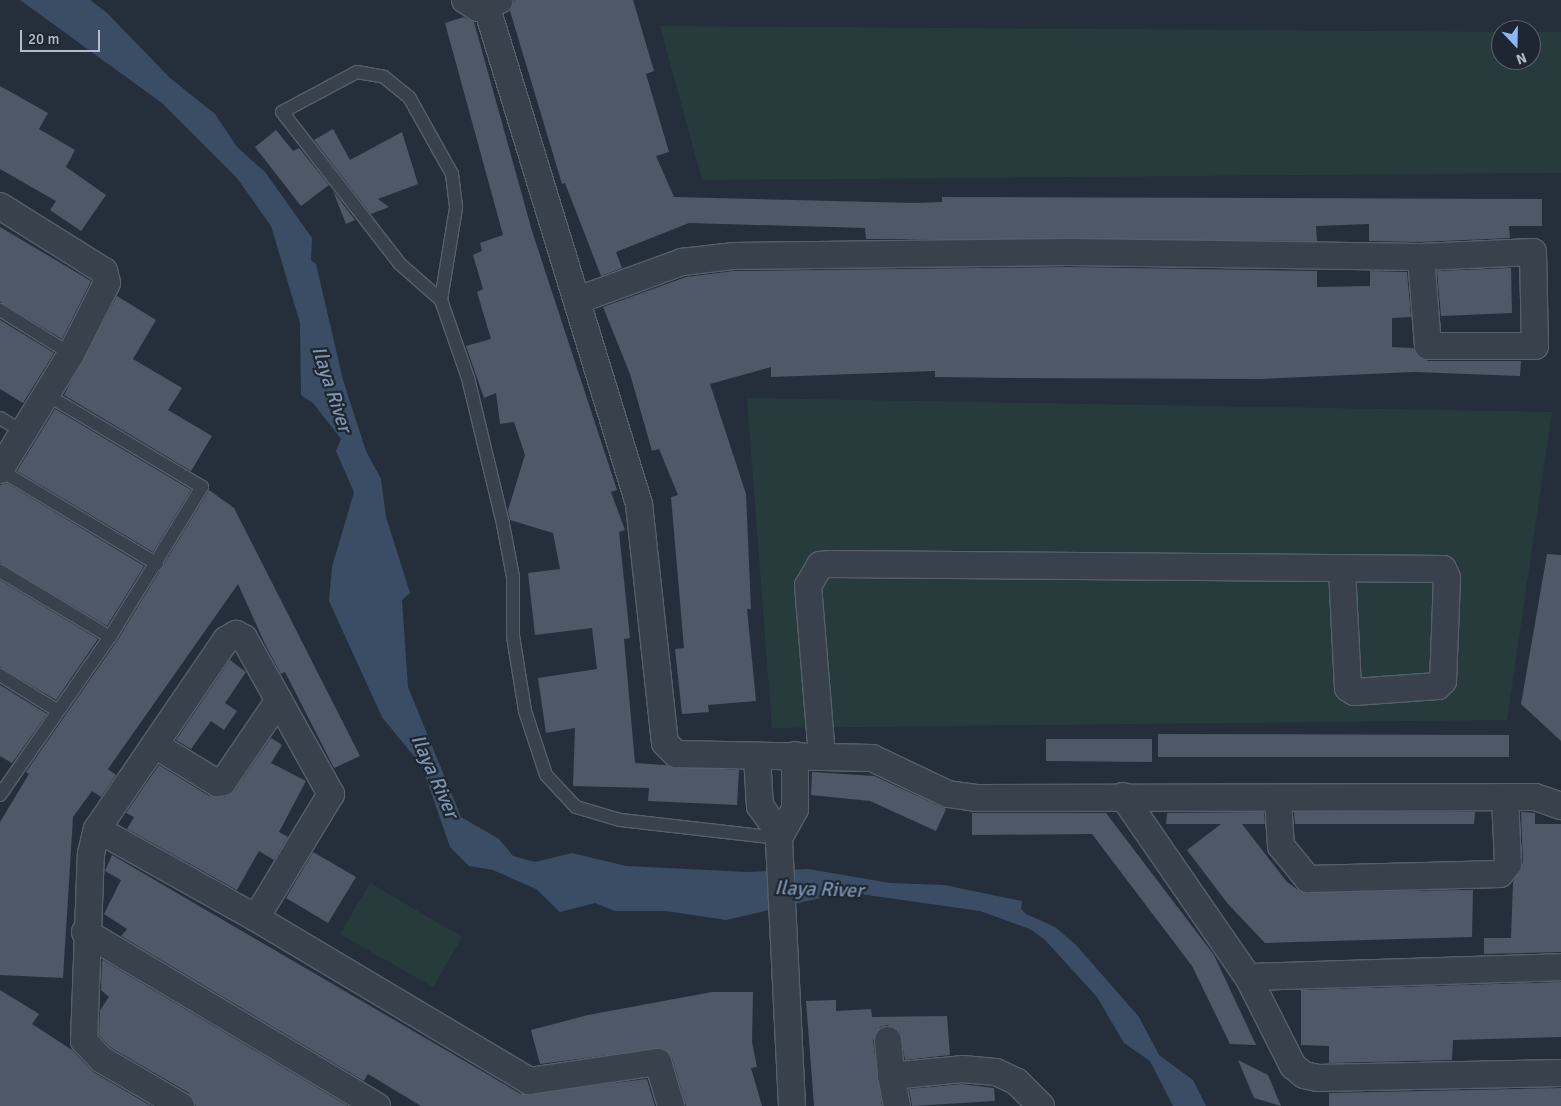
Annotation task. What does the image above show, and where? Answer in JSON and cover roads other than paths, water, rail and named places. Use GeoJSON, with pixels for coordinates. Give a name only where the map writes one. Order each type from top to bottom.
{"type":"FeatureCollection","features":[{"type":"Feature","properties":{"kind":"street"},"geometry":{"type":"LineString","coordinates":[[484,3],[578,300],[639,504],[665,743],[676,754],[872,758],[948,794],[976,798],[1123,796],[1278,800],[1535,797],[1561,806]]}},
{"type":"Feature","properties":{"kind":"street"},"geometry":{"type":"LineString","coordinates":[[0,206],[104,271],[107,283],[71,354],[0,470]]}},
{"type":"Feature","properties":{"kind":"street"},"geometry":{"type":"LineString","coordinates":[[578,300],[682,262],[733,256],[1069,252],[1421,257],[1533,252],[1535,346],[1428,346],[1421,257]]}},
{"type":"Feature","properties":{"kind":"street"},"geometry":{"type":"LineString","coordinates":[[822,756],[808,586],[820,566],[1342,568],[1443,569],[1448,578],[1443,681],[1438,686],[1354,692],[1348,688],[1342,568]]}},
{"type":"Feature","properties":{"kind":"street"},"geometry":{"type":"LineString","coordinates":[[181,1106],[101,1058],[84,1041],[85,932],[97,829],[233,634],[244,638],[331,794],[256,918]]}},
{"type":"Feature","properties":{"kind":"street"},"geometry":{"type":"LineString","coordinates":[[155,745],[217,783],[223,782],[278,700]]}},
{"type":"Feature","properties":{"kind":"street"},"geometry":{"type":"LineString","coordinates":[[779,839],[794,809],[795,755]]}},
{"type":"Feature","properties":{"kind":"street"},"geometry":{"type":"LineString","coordinates":[[756,756],[760,806],[779,839],[784,976],[792,1106]]}},
{"type":"Feature","properties":{"kind":"street"},"geometry":{"type":"LineString","coordinates":[[1123,796],[1248,977],[1293,1066],[1304,1075],[1318,1078],[1561,1074]]}},
{"type":"Feature","properties":{"kind":"street"},"geometry":{"type":"LineString","coordinates":[[1278,800],[1281,846],[1308,879],[1500,874],[1508,864],[1505,797]]}},
{"type":"Feature","properties":{"kind":"street"},"geometry":{"type":"LineString","coordinates":[[97,829],[256,918],[529,1081],[658,1062],[671,1106]]}},
{"type":"Feature","properties":{"kind":"street"},"geometry":{"type":"LineString","coordinates":[[85,932],[376,1106]]}},
{"type":"Feature","properties":{"kind":"street"},"geometry":{"type":"LineString","coordinates":[[1248,977],[1561,967]]}},
{"type":"Feature","properties":{"kind":"street"},"geometry":{"type":"LineString","coordinates":[[888,1040],[891,1076],[897,1106]]}},
{"type":"Feature","properties":{"kind":"street"},"geometry":{"type":"LineString","coordinates":[[891,1076],[962,1069],[996,1072],[1017,1082],[1041,1106]]}},
{"type":"Feature","properties":{"kind":"lane"},"geometry":{"type":"LineString","coordinates":[[441,300],[400,264],[282,112],[357,72],[384,77],[409,97],[452,174],[456,208],[441,300],[468,378],[503,524],[513,577],[514,636],[525,711],[546,775],[576,807],[613,818],[779,839]]}},
{"type":"Feature","properties":{"kind":"lane"},"geometry":{"type":"LineString","coordinates":[[0,310],[71,354]]}},
{"type":"Feature","properties":{"kind":"lane"},"geometry":{"type":"LineString","coordinates":[[0,796],[4,779],[58,711],[110,636],[157,564],[202,486],[46,394]]}},
{"type":"Feature","properties":{"kind":"lane"},"geometry":{"type":"LineString","coordinates":[[0,418],[23,432]]}},
{"type":"Feature","properties":{"kind":"lane"},"geometry":{"type":"LineString","coordinates":[[0,470],[157,564]]}},
{"type":"Feature","properties":{"kind":"lane"},"geometry":{"type":"LineString","coordinates":[[0,571],[110,636]]}},
{"type":"Feature","properties":{"kind":"lane"},"geometry":{"type":"LineString","coordinates":[[0,675],[58,711]]}},
{"type":"Feature","properties":{"kind":"water","name":"Ilaya River"},"geometry":{"type":"Polygon","coordinates":[[[20,0],[90,0],[107,13],[170,78],[215,114],[237,147],[265,172],[312,238],[311,260],[316,264],[343,380],[366,451],[381,479],[386,517],[410,593],[402,600],[408,687],[461,817],[499,839],[513,856],[535,862],[572,853],[626,866],[747,872],[808,869],[890,883],[944,885],[1022,901],[1021,909],[1026,914],[1055,927],[1076,945],[1139,1017],[1159,1055],[1193,1080],[1206,1106],[1173,1106],[1150,1061],[1124,1043],[1097,997],[1045,940],[1030,929],[980,911],[846,892],[726,920],[666,911],[615,911],[595,903],[560,912],[536,889],[493,870],[469,866],[450,847],[422,766],[382,717],[329,601],[332,567],[354,492],[336,451],[341,439],[313,403],[301,395],[300,323],[271,226],[237,178],[162,103],[20,0]]]}}]}
